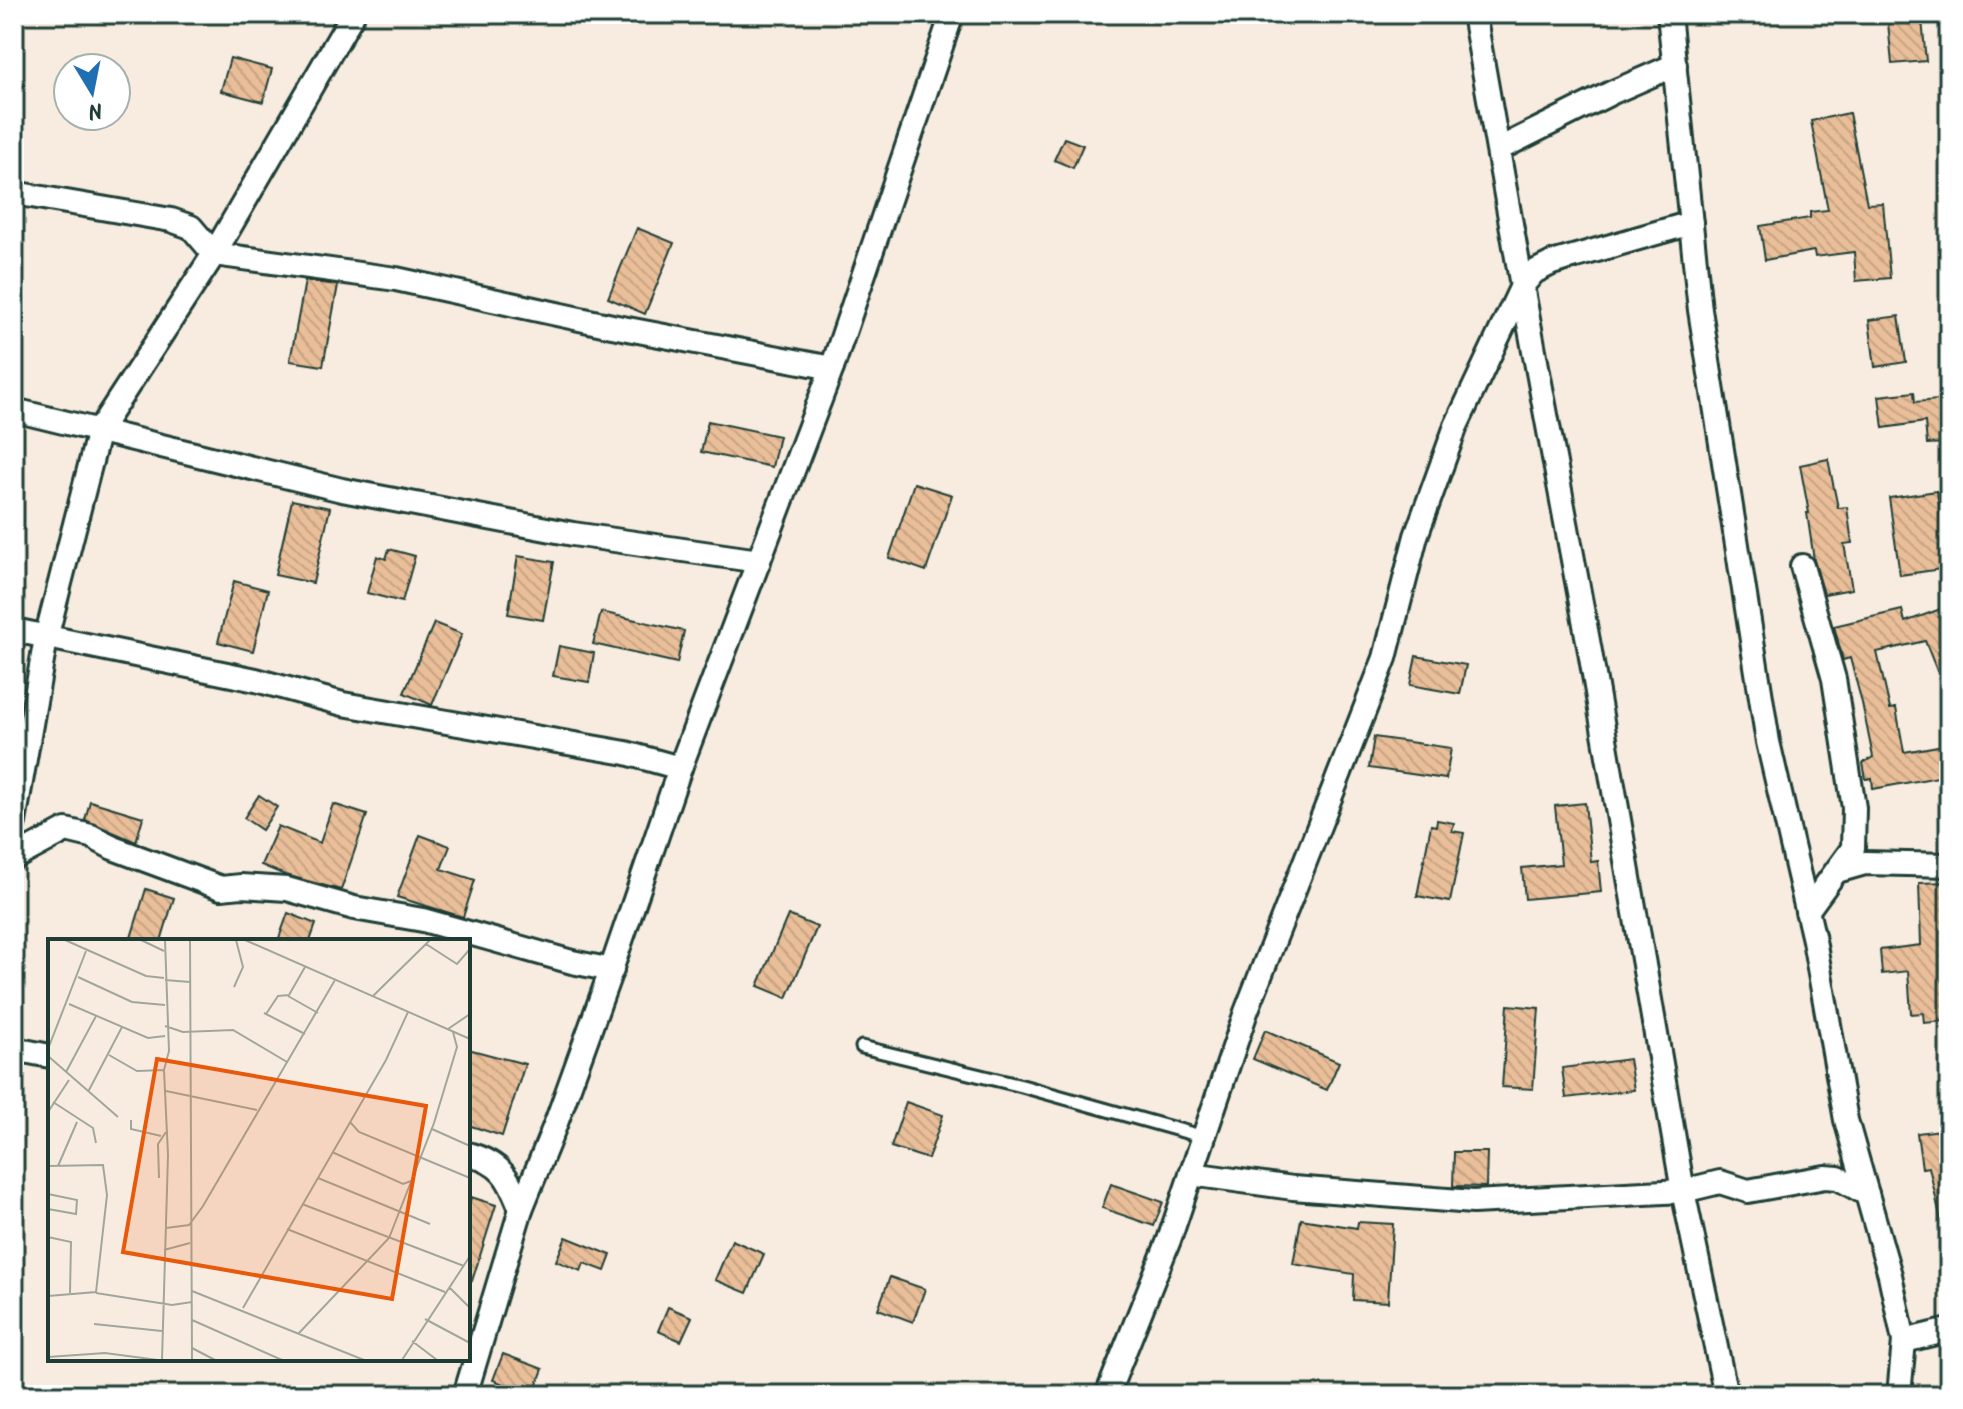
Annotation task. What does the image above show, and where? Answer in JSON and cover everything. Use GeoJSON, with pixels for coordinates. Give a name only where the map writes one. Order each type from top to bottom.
{"type":"FeatureCollection","features":[{"type":"Feature","properties":{"kind":"street"},"geometry":{"type":"LineString","coordinates":[[14,822],[46,638],[99,430],[214,254],[353,14]]}},
{"type":"Feature","properties":{"kind":"street"},"geometry":{"type":"LineString","coordinates":[[465,1395],[521,1209],[612,970],[680,768],[832,368],[952,14]]}},
{"type":"Feature","properties":{"kind":"street"},"geometry":{"type":"LineString","coordinates":[[1474,14],[1597,692],[1683,1191],[1726,1395]]}},
{"type":"Feature","properties":{"kind":"street"},"geometry":{"type":"LineString","coordinates":[[1669,14],[1700,310],[1768,742],[1807,911],[1846,1120],[1890,1275],[1904,1341],[1899,1395]]}},
{"type":"Feature","properties":{"kind":"street"},"geometry":{"type":"LineString","coordinates":[[1499,149],[1675,65]]}},
{"type":"Feature","properties":{"kind":"street"},"geometry":{"type":"LineString","coordinates":[[14,193],[171,220],[191,227],[214,254],[396,279],[612,326],[832,368]]}},
{"type":"Feature","properties":{"kind":"street"},"geometry":{"type":"LineString","coordinates":[[1107,1395],[1169,1240],[1246,1012],[1385,658],[1416,536],[1456,426],[1522,286],[1534,272],[1552,263],[1691,223]]}},
{"type":"Feature","properties":{"kind":"street"},"geometry":{"type":"LineString","coordinates":[[14,410],[342,490],[573,534],[759,561]]}},
{"type":"Feature","properties":{"kind":"street"},"geometry":{"type":"LineString","coordinates":[[1802,566],[1834,679],[1854,808],[1853,848],[1807,911]]}},
{"type":"Feature","properties":{"kind":"street"},"geometry":{"type":"LineString","coordinates":[[14,630],[256,680],[359,707],[626,753],[680,768]]}},
{"type":"Feature","properties":{"kind":"street"},"geometry":{"type":"LineString","coordinates":[[14,858],[66,830],[91,836],[113,848],[221,888],[287,889],[354,908],[423,920],[572,962],[612,970]]}},
{"type":"Feature","properties":{"kind":"street"},"geometry":{"type":"LineString","coordinates":[[1837,871],[1865,863],[1949,865]]}},
{"type":"Feature","properties":{"kind":"street"},"geometry":{"type":"LineString","coordinates":[[14,1049],[48,1056]]}},
{"type":"Feature","properties":{"kind":"street"},"geometry":{"type":"LineString","coordinates":[[470,1155],[486,1159],[506,1175],[521,1209]]}},
{"type":"Feature","properties":{"kind":"street"},"geometry":{"type":"LineString","coordinates":[[1191,1174],[1293,1188],[1473,1202],[1683,1191],[1720,1182],[1748,1191],[1825,1177],[1838,1178],[1867,1194]]}},
{"type":"Feature","properties":{"kind":"street"},"geometry":{"type":"LineString","coordinates":[[1904,1341],[1949,1330]]}},
{"type":"Feature","properties":{"kind":"lane"},"geometry":{"type":"LineString","coordinates":[[862,1047],[1022,1086],[1204,1137]]}},
{"type":"Feature","properties":{"kind":"building"},"geometry":{"type":"Polygon","coordinates":[[[1922,20],[1926,61],[1892,64],[1888,23],[1922,20]]]}},
{"type":"Feature","properties":{"kind":"building"},"geometry":{"type":"Polygon","coordinates":[[[230,58],[272,69],[263,102],[221,91],[230,58]]]}},
{"type":"Feature","properties":{"kind":"building"},"geometry":{"type":"Polygon","coordinates":[[[1849,113],[1867,204],[1883,203],[1890,278],[1856,281],[1854,252],[1815,257],[1814,251],[1765,260],[1760,226],[1810,218],[1810,212],[1828,210],[1811,121],[1849,113]]]}},
{"type":"Feature","properties":{"kind":"building"},"geometry":{"type":"Polygon","coordinates":[[[1064,138],[1083,145],[1073,168],[1054,160],[1064,138]]]}},
{"type":"Feature","properties":{"kind":"building"},"geometry":{"type":"Polygon","coordinates":[[[637,228],[674,243],[645,314],[608,298],[637,228]]]}},
{"type":"Feature","properties":{"kind":"building"},"geometry":{"type":"Polygon","coordinates":[[[305,281],[338,285],[323,366],[290,361],[305,281]]]}},
{"type":"Feature","properties":{"kind":"building"},"geometry":{"type":"Polygon","coordinates":[[[1899,316],[1906,362],[1875,367],[1869,320],[1899,316]]]}},
{"type":"Feature","properties":{"kind":"building"},"geometry":{"type":"Polygon","coordinates":[[[1914,392],[1915,402],[1949,399],[1949,443],[1927,444],[1925,422],[1883,428],[1879,396],[1914,392]]]}},
{"type":"Feature","properties":{"kind":"building"},"geometry":{"type":"Polygon","coordinates":[[[708,421],[779,436],[772,467],[701,452],[708,421]]]}},
{"type":"Feature","properties":{"kind":"building"},"geometry":{"type":"Polygon","coordinates":[[[1828,459],[1838,508],[1847,507],[1852,543],[1844,544],[1852,589],[1824,594],[1814,560],[1800,465],[1828,459]]]}},
{"type":"Feature","properties":{"kind":"building"},"geometry":{"type":"Polygon","coordinates":[[[914,483],[952,495],[926,571],[889,558],[914,483]]]}},
{"type":"Feature","properties":{"kind":"building"},"geometry":{"type":"Polygon","coordinates":[[[1937,491],[1948,568],[1900,575],[1889,498],[1937,491]]]}},
{"type":"Feature","properties":{"kind":"building"},"geometry":{"type":"Polygon","coordinates":[[[292,500],[330,508],[313,583],[275,575],[292,500]]]}},
{"type":"Feature","properties":{"kind":"building"},"geometry":{"type":"Polygon","coordinates":[[[389,549],[415,556],[402,602],[367,593],[377,556],[386,559],[389,549]]]}},
{"type":"Feature","properties":{"kind":"building"},"geometry":{"type":"Polygon","coordinates":[[[518,556],[554,562],[543,620],[508,614],[518,556]]]}},
{"type":"Feature","properties":{"kind":"building"},"geometry":{"type":"Polygon","coordinates":[[[234,581],[268,590],[253,651],[218,642],[234,581]]]}},
{"type":"Feature","properties":{"kind":"building"},"geometry":{"type":"Polygon","coordinates":[[[1949,606],[1949,667],[1937,671],[1925,641],[1877,652],[1890,709],[1896,708],[1904,752],[1949,744],[1949,775],[1873,789],[1872,778],[1866,779],[1863,763],[1873,757],[1862,703],[1850,658],[1843,660],[1834,626],[1902,610],[1905,622],[1949,606]]]}},
{"type":"Feature","properties":{"kind":"building"},"geometry":{"type":"Polygon","coordinates":[[[601,612],[684,631],[677,663],[593,644],[601,612]]]}},
{"type":"Feature","properties":{"kind":"building"},"geometry":{"type":"Polygon","coordinates":[[[434,623],[462,634],[432,705],[404,693],[434,623]]]}},
{"type":"Feature","properties":{"kind":"building"},"geometry":{"type":"Polygon","coordinates":[[[559,646],[594,653],[589,682],[553,676],[559,646]]]}},
{"type":"Feature","properties":{"kind":"building"},"geometry":{"type":"Polygon","coordinates":[[[1416,656],[1466,665],[1460,694],[1410,685],[1416,656]]]}},
{"type":"Feature","properties":{"kind":"building"},"geometry":{"type":"Polygon","coordinates":[[[1374,737],[1451,748],[1446,779],[1369,768],[1374,737]]]}},
{"type":"Feature","properties":{"kind":"building"},"geometry":{"type":"Polygon","coordinates":[[[259,795],[277,807],[262,830],[244,818],[259,795]]]}},
{"type":"Feature","properties":{"kind":"building"},"geometry":{"type":"Polygon","coordinates":[[[90,801],[143,817],[136,842],[85,820],[90,801]]]}},
{"type":"Feature","properties":{"kind":"building"},"geometry":{"type":"Polygon","coordinates":[[[1585,803],[1591,862],[1598,861],[1601,892],[1525,899],[1522,868],[1561,864],[1555,806],[1585,803]]]}},
{"type":"Feature","properties":{"kind":"building"},"geometry":{"type":"Polygon","coordinates":[[[333,804],[367,815],[341,890],[261,865],[278,826],[320,843],[333,804]]]}},
{"type":"Feature","properties":{"kind":"building"},"geometry":{"type":"Polygon","coordinates":[[[1437,820],[1454,823],[1452,831],[1464,833],[1450,902],[1417,896],[1431,825],[1436,826],[1437,820]]]}},
{"type":"Feature","properties":{"kind":"building"},"geometry":{"type":"Polygon","coordinates":[[[420,835],[450,846],[441,869],[475,880],[463,917],[397,897],[420,835]]]}},
{"type":"Feature","properties":{"kind":"building"},"geometry":{"type":"Polygon","coordinates":[[[1949,882],[1949,1014],[1944,1014],[1945,1021],[1924,1023],[1923,1013],[1911,1014],[1908,971],[1882,974],[1880,950],[1921,945],[1919,883],[1949,882]]]}},
{"type":"Feature","properties":{"kind":"building"},"geometry":{"type":"Polygon","coordinates":[[[146,889],[174,898],[162,939],[131,939],[146,889]]]}},
{"type":"Feature","properties":{"kind":"building"},"geometry":{"type":"Polygon","coordinates":[[[288,913],[316,924],[311,939],[279,939],[288,913]]]}},
{"type":"Feature","properties":{"kind":"building"},"geometry":{"type":"Polygon","coordinates":[[[788,915],[817,927],[787,998],[758,986],[788,915]]]}},
{"type":"Feature","properties":{"kind":"building"},"geometry":{"type":"Polygon","coordinates":[[[1508,1005],[1539,1008],[1533,1089],[1502,1087],[1508,1005]]]}},
{"type":"Feature","properties":{"kind":"building"},"geometry":{"type":"Polygon","coordinates":[[[1265,1030],[1339,1062],[1327,1090],[1253,1059],[1265,1030]]]}},
{"type":"Feature","properties":{"kind":"building"},"geometry":{"type":"Polygon","coordinates":[[[470,1050],[525,1064],[502,1136],[470,1126],[470,1050]]]}},
{"type":"Feature","properties":{"kind":"building"},"geometry":{"type":"Polygon","coordinates":[[[1629,1059],[1634,1090],[1566,1098],[1562,1068],[1629,1059]]]}},
{"type":"Feature","properties":{"kind":"building"},"geometry":{"type":"Polygon","coordinates":[[[906,1102],[943,1115],[928,1159],[891,1147],[906,1102]]]}},
{"type":"Feature","properties":{"kind":"building"},"geometry":{"type":"Polygon","coordinates":[[[1949,1129],[1949,1224],[1942,1225],[1929,1167],[1922,1168],[1917,1133],[1949,1129]]]}},
{"type":"Feature","properties":{"kind":"building"},"geometry":{"type":"Polygon","coordinates":[[[1454,1152],[1487,1152],[1486,1187],[1453,1186],[1454,1152]]]}},
{"type":"Feature","properties":{"kind":"building"},"geometry":{"type":"Polygon","coordinates":[[[1111,1184],[1163,1202],[1154,1226],[1102,1208],[1111,1184]]]}},
{"type":"Feature","properties":{"kind":"building"},"geometry":{"type":"Polygon","coordinates":[[[471,1197],[496,1205],[472,1281],[470,1281],[471,1197]]]}},
{"type":"Feature","properties":{"kind":"building"},"geometry":{"type":"Polygon","coordinates":[[[1301,1219],[1357,1228],[1358,1222],[1393,1224],[1388,1302],[1353,1300],[1354,1274],[1293,1264],[1301,1219]]]}},
{"type":"Feature","properties":{"kind":"building"},"geometry":{"type":"Polygon","coordinates":[[[566,1237],[611,1255],[605,1271],[584,1263],[581,1271],[556,1261],[566,1237]]]}},
{"type":"Feature","properties":{"kind":"building"},"geometry":{"type":"Polygon","coordinates":[[[732,1240],[764,1254],[747,1293],[715,1280],[732,1240]]]}},
{"type":"Feature","properties":{"kind":"building"},"geometry":{"type":"Polygon","coordinates":[[[890,1277],[925,1289],[913,1322],[878,1309],[890,1277]]]}},
{"type":"Feature","properties":{"kind":"building"},"geometry":{"type":"Polygon","coordinates":[[[668,1307],[692,1317],[681,1341],[658,1331],[668,1307]]]}},
{"type":"Feature","properties":{"kind":"building"},"geometry":{"type":"Polygon","coordinates":[[[503,1354],[543,1369],[533,1395],[493,1380],[503,1354]]]}}]}
